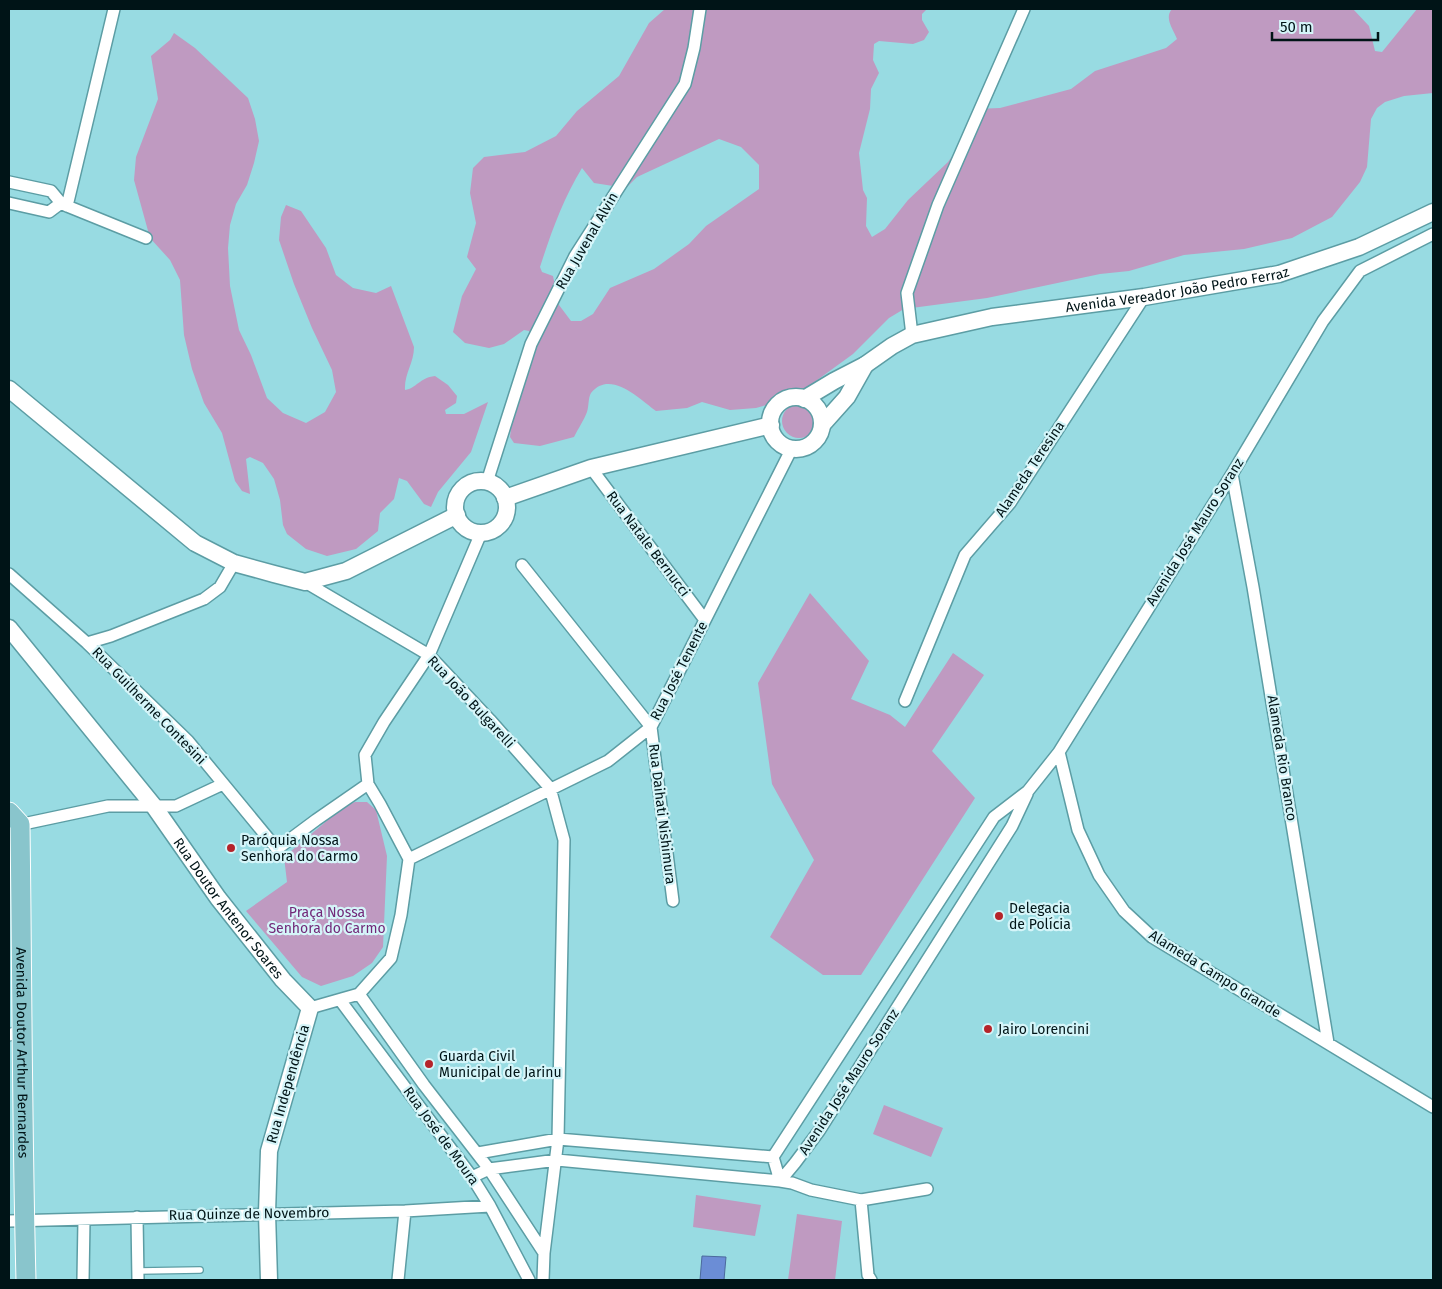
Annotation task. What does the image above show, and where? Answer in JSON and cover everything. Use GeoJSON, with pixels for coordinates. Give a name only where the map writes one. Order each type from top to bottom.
{"type":"FeatureCollection","features":[{"type":"Feature","properties":{"kind":"main road","name":"Avenida Vereador João Pedro Ferraz"},"geometry":{"type":"LineString","coordinates":[[804,399],[865,365],[912,335],[992,317],[1144,297],[1279,274],[1359,247],[1433,212]]}},
{"type":"Feature","properties":{"kind":"main road","name":"Avenida Vereador João Pedro Ferraz"},"geometry":{"type":"LineString","coordinates":[[822,426],[847,397],[865,365]]}},
{"type":"Feature","properties":{"kind":"main road"},"geometry":{"type":"LineString","coordinates":[[9,389],[195,543],[234,563],[305,582],[346,571],[457,515]]}},
{"type":"Feature","properties":{"kind":"main road"},"geometry":{"type":"LineString","coordinates":[[796,397],[804,399],[818,409],[822,426],[820,434],[809,446],[800,449],[784,446],[773,433],[771,416],[781,403],[788,399],[796,397]]}},
{"type":"Feature","properties":{"kind":"main road"},"geometry":{"type":"LineString","coordinates":[[505,498],[591,468],[771,425]]}},
{"type":"Feature","properties":{"kind":"main road"},"geometry":{"type":"LineString","coordinates":[[478,481],[487,482],[501,491],[505,498],[506,506],[502,522],[496,528],[489,531],[473,531],[466,528],[457,515],[455,504],[457,496],[470,483],[478,481]]}},
{"type":"Feature","properties":{"kind":"main road","name":"Rua Doutor Antenor Soares"},"geometry":{"type":"LineString","coordinates":[[9,628],[153,805],[218,898],[283,980],[310,1008]]}},
{"type":"Feature","properties":{"kind":"main road","name":"Avenida Doutor Arthur Bernardes"},"geometry":{"type":"LineString","coordinates":[[13,821],[17,1221],[26,1280]]}},
{"type":"Feature","properties":{"kind":"main road","name":"Rua Independência"},"geometry":{"type":"LineString","coordinates":[[269,1280],[269,1151],[310,1008]]}},
{"type":"Feature","properties":{"kind":"street"},"geometry":{"type":"LineString","coordinates":[[64,205],[114,9]]}},
{"type":"Feature","properties":{"kind":"street","name":"Rua Juvenal Alvin"},"geometry":{"type":"LineString","coordinates":[[487,482],[531,344],[575,256],[684,84],[694,48],[700,9]]}},
{"type":"Feature","properties":{"kind":"street"},"geometry":{"type":"LineString","coordinates":[[912,335],[907,293],[938,205],[1024,9]]}},
{"type":"Feature","properties":{"kind":"street"},"geometry":{"type":"LineString","coordinates":[[9,182],[50,191],[64,205],[146,238]]}},
{"type":"Feature","properties":{"kind":"street"},"geometry":{"type":"LineString","coordinates":[[9,203],[49,212],[64,205]]}},
{"type":"Feature","properties":{"kind":"street","name":"Avenida José Mauro Soranz"},"geometry":{"type":"LineString","coordinates":[[780,1181],[819,1131],[1012,826],[1028,791],[1059,752],[1232,474],[1323,321],[1360,271],[1433,234]]}},
{"type":"Feature","properties":{"kind":"street","name":"Alameda Teresina"},"geometry":{"type":"LineString","coordinates":[[905,701],[965,555],[1010,503],[1144,297]]}},
{"type":"Feature","properties":{"kind":"street","name":"Rua José Tenente"},"geometry":{"type":"LineString","coordinates":[[409,859],[608,761],[651,727],[792,448]]}},
{"type":"Feature","properties":{"kind":"street","name":"Rua Natale Bernucci"},"geometry":{"type":"LineString","coordinates":[[591,468],[705,620]]}},
{"type":"Feature","properties":{"kind":"street","name":"Alameda Rio Branco"},"geometry":{"type":"LineString","coordinates":[[1232,474],[1254,587],[1328,1043]]}},
{"type":"Feature","properties":{"kind":"street"},"geometry":{"type":"LineString","coordinates":[[310,1008],[359,994],[391,958],[401,915],[409,859],[368,784],[365,755],[428,654],[481,532]]}},
{"type":"Feature","properties":{"kind":"street"},"geometry":{"type":"LineString","coordinates":[[87,642],[111,636],[204,599],[220,587],[234,563]]}},
{"type":"Feature","properties":{"kind":"street"},"geometry":{"type":"LineString","coordinates":[[522,565],[651,727]]}},
{"type":"Feature","properties":{"kind":"street","name":"Rua Guilherme Contesini"},"geometry":{"type":"LineString","coordinates":[[9,574],[87,642],[188,742],[277,850],[328,811],[368,784]]}},
{"type":"Feature","properties":{"kind":"street","name":"Rua João Bulgarelli"},"geometry":{"type":"LineString","coordinates":[[305,582],[428,654],[550,788]]}},
{"type":"Feature","properties":{"kind":"street","name":"Rua Daihati Nishimura"},"geometry":{"type":"LineString","coordinates":[[651,727],[673,901]]}},
{"type":"Feature","properties":{"kind":"street","name":"Alameda Campo Grande"},"geometry":{"type":"LineString","coordinates":[[1059,752],[1078,830],[1099,875],[1124,911],[1152,937],[1433,1106]]}},
{"type":"Feature","properties":{"kind":"street"},"geometry":{"type":"LineString","coordinates":[[13,821],[108,806],[176,806],[222,784]]}},
{"type":"Feature","properties":{"kind":"street"},"geometry":{"type":"LineString","coordinates":[[543,1280],[544,1253],[558,1139],[564,840],[550,788]]}},
{"type":"Feature","properties":{"kind":"street","name":"Avenida José Mauro Soranz"},"geometry":{"type":"LineString","coordinates":[[773,1157],[994,817],[1028,791]]}},
{"type":"Feature","properties":{"kind":"street","name":"Rua José de Moura"},"geometry":{"type":"LineString","coordinates":[[359,994],[424,1085],[478,1153],[544,1253]]}},
{"type":"Feature","properties":{"kind":"street","name":"Rua José de Moura"},"geometry":{"type":"LineString","coordinates":[[340,1000],[472,1177],[490,1206],[529,1280]]}},
{"type":"Feature","properties":{"kind":"street"},"geometry":{"type":"LineString","coordinates":[[410,1094],[424,1085]]}},
{"type":"Feature","properties":{"kind":"street"},"geometry":{"type":"LineString","coordinates":[[478,1153],[558,1139],[773,1157],[780,1181]]}},
{"type":"Feature","properties":{"kind":"street"},"geometry":{"type":"LineString","coordinates":[[472,1177],[489,1169],[556,1160],[780,1181],[811,1190],[861,1200],[927,1189]]}},
{"type":"Feature","properties":{"kind":"street"},"geometry":{"type":"LineString","coordinates":[[861,1200],[868,1275],[871,1280]]}},
{"type":"Feature","properties":{"kind":"street","name":"Rua Quinze de Novembro"},"geometry":{"type":"LineString","coordinates":[[17,1221],[268,1213],[405,1211],[490,1206]]}},
{"type":"Feature","properties":{"kind":"street"},"geometry":{"type":"LineString","coordinates":[[398,1280],[405,1211]]}},
{"type":"Feature","properties":{"kind":"street"},"geometry":{"type":"LineString","coordinates":[[137,1217],[138,1275]]}},
{"type":"Feature","properties":{"kind":"street"},"geometry":{"type":"LineString","coordinates":[[83,1280],[84,1220]]}},
{"type":"Feature","properties":{"kind":"lane"},"geometry":{"type":"LineString","coordinates":[[138,1275],[200,1270]]}},
{"type":"Feature","properties":{"kind":"green space"},"geometry":{"type":"Polygon","coordinates":[[[665,9],[927,9],[922,14],[922,20],[929,32],[924,40],[913,44],[879,41],[874,44],[873,60],[879,73],[871,89],[870,109],[859,153],[863,190],[867,198],[866,226],[872,237],[885,229],[908,200],[948,162],[963,141],[975,109],[1000,108],[1071,89],[1095,71],[1166,48],[1177,39],[1169,20],[1172,9],[1353,9],[1369,26],[1375,51],[1382,52],[1417,9],[1433,9],[1433,93],[1404,96],[1385,102],[1377,108],[1371,119],[1367,167],[1360,182],[1332,217],[1292,238],[1244,249],[1184,255],[1129,271],[1100,274],[987,298],[904,309],[889,318],[853,354],[809,386],[780,401],[756,408],[730,410],[702,402],[687,408],[656,411],[625,388],[607,384],[599,386],[589,397],[587,412],[574,437],[540,446],[514,443],[510,437],[514,404],[531,344],[529,331],[524,330],[504,344],[489,348],[465,343],[453,332],[462,296],[476,269],[467,257],[476,223],[470,193],[473,168],[484,157],[525,152],[556,136],[577,111],[619,76],[649,23],[665,9]],[[719,139],[637,177],[626,188],[594,183],[582,168],[558,216],[540,267],[542,272],[553,276],[559,305],[571,321],[581,321],[593,314],[610,288],[654,269],[689,244],[706,226],[759,189],[759,165],[741,147],[719,139]]]}},
{"type":"Feature","properties":{"kind":"green space"},"geometry":{"type":"Polygon","coordinates":[[[174,33],[195,48],[248,98],[255,119],[259,141],[247,185],[236,204],[230,225],[228,248],[230,286],[239,330],[251,355],[267,398],[283,413],[306,423],[325,412],[336,392],[332,370],[294,284],[279,240],[281,217],[286,205],[301,211],[326,248],[336,275],[353,288],[376,293],[391,286],[414,347],[405,390],[425,379],[435,376],[448,385],[457,396],[456,403],[445,410],[446,414],[464,414],[488,402],[471,452],[438,492],[431,507],[424,504],[407,481],[399,478],[394,499],[380,513],[378,531],[356,549],[327,556],[306,549],[287,534],[283,525],[280,500],[274,479],[263,463],[250,457],[246,459],[250,494],[242,491],[235,481],[222,433],[204,403],[192,369],[184,335],[180,280],[170,260],[150,238],[134,180],[136,157],[158,99],[151,56],[170,40],[174,33]]]}},
{"type":"Feature","properties":{"kind":"green space"},"geometry":{"type":"Polygon","coordinates":[[[799,404],[811,409],[816,421],[811,433],[799,438],[787,433],[782,421],[787,409],[799,404]]]}},
{"type":"Feature","properties":{"kind":"green space"},"geometry":{"type":"Polygon","coordinates":[[[810,593],[869,661],[851,699],[890,715],[905,727],[953,653],[984,675],[932,751],[975,798],[861,975],[823,975],[770,937],[814,860],[772,784],[758,683],[810,593]]]}},
{"type":"Feature","properties":{"kind":"green space","name":"Praça Nossa Senhora do Carmo"},"geometry":{"type":"Polygon","coordinates":[[[355,802],[367,802],[376,810],[387,856],[383,947],[372,963],[353,976],[321,986],[302,977],[246,911],[287,882],[284,857],[342,808],[355,802]]]}},
{"type":"Feature","properties":{"kind":"green space"},"geometry":{"type":"Polygon","coordinates":[[[884,1105],[943,1128],[931,1157],[873,1134],[884,1105]]]}},
{"type":"Feature","properties":{"kind":"green space"},"geometry":{"type":"Polygon","coordinates":[[[696,1195],[761,1205],[755,1236],[693,1227],[696,1195]]]}},
{"type":"Feature","properties":{"kind":"green space"},"geometry":{"type":"Polygon","coordinates":[[[797,1214],[842,1221],[835,1280],[788,1280],[797,1214]]]}},
{"type":"Feature","properties":{"kind":"water"},"geometry":{"type":"Polygon","coordinates":[[[702,1256],[726,1257],[724,1280],[700,1280],[702,1256]]]}},
{"type":"Feature","properties":{"kind":"place","name":"Paróquia Nossa Senhora do Carmo"},"geometry":{"type":"Point","coordinates":[231,848]}},
{"type":"Feature","properties":{"kind":"place","name":"Delegacia de Polícia"},"geometry":{"type":"Point","coordinates":[999,916]}},
{"type":"Feature","properties":{"kind":"place","name":"Jairo Lorencini"},"geometry":{"type":"Point","coordinates":[988,1029]}},
{"type":"Feature","properties":{"kind":"place","name":"Guarda Civil Municipal de Jarinu"},"geometry":{"type":"Point","coordinates":[429,1064]}}]}
